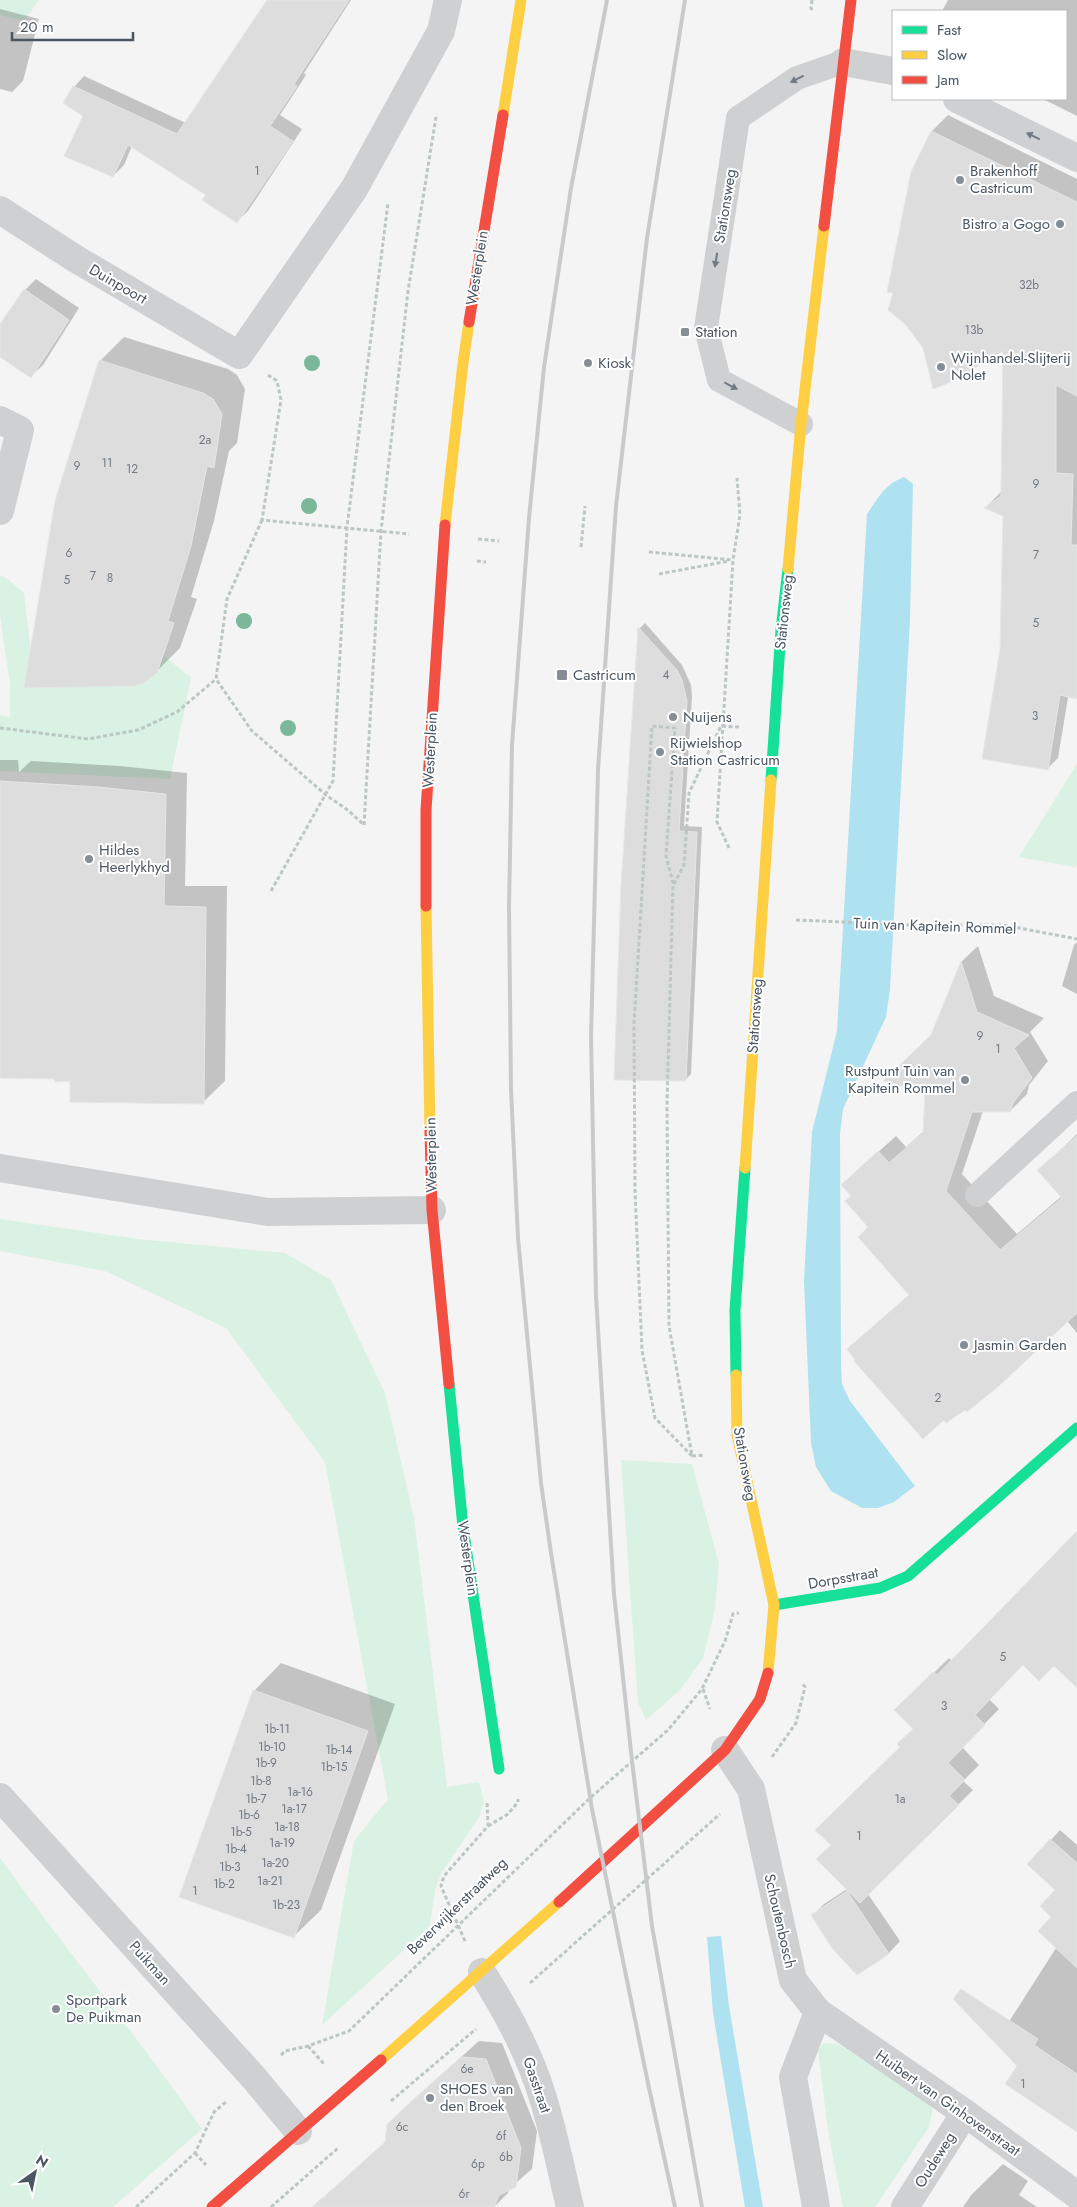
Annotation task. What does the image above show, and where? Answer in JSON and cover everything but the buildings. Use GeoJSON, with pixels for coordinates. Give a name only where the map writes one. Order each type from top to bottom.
{"type":"FeatureCollection","features":[{"type":"Feature","properties":{"kind":"main road","name":"Westerplein"},"geometry":{"type":"LineString","coordinates":[[499,1769],[463,1527],[432,1210],[427,1010],[426,810],[444,537],[463,363],[521,0]]}},
{"type":"Feature","properties":{"kind":"main road","name":"Stationsweg"},"geometry":{"type":"LineString","coordinates":[[774,1605],[737,1435],[736,1310],[781,630],[794,518],[801,424],[851,0]]}},
{"type":"Feature","properties":{"kind":"main road","name":"Dorpsstraat"},"geometry":{"type":"LineString","coordinates":[[774,1605],[880,1588],[908,1576],[1077,1428]]}},
{"type":"Feature","properties":{"kind":"main road"},"geometry":{"type":"LineString","coordinates":[[212,2207],[482,1972],[725,1750],[760,1699],[771,1650],[774,1605]]}},
{"type":"Feature","properties":{"kind":"street"},"geometry":{"type":"LineString","coordinates":[[239,355],[354,189],[441,31],[448,0]]}},
{"type":"Feature","properties":{"kind":"street"},"geometry":{"type":"LineString","coordinates":[[843,62],[892,71]]}},
{"type":"Feature","properties":{"kind":"street"},"geometry":{"type":"LineString","coordinates":[[959,100],[1077,158]]}},
{"type":"Feature","properties":{"kind":"street","name":"Duinpoort"},"geometry":{"type":"LineString","coordinates":[[0,210],[76,259],[239,355]]}},
{"type":"Feature","properties":{"kind":"street"},"geometry":{"type":"LineString","coordinates":[[0,420],[20,430],[0,511]]}},
{"type":"Feature","properties":{"kind":"street"},"geometry":{"type":"LineString","coordinates":[[0,1168],[268,1212],[432,1210]]}},
{"type":"Feature","properties":{"kind":"street","name":"Schoutenbosch"},"geometry":{"type":"LineString","coordinates":[[725,1750],[751,1788],[793,1980],[818,2012]]}},
{"type":"Feature","properties":{"kind":"street","name":"Puikman"},"geometry":{"type":"LineString","coordinates":[[0,1797],[254,2078],[298,2131]]}},
{"type":"Feature","properties":{"kind":"street","name":"Gasstraat"},"geometry":{"type":"LineString","coordinates":[[482,1972],[508,2015],[525,2051],[542,2095],[570,2207]]}},
{"type":"Feature","properties":{"kind":"street"},"geometry":{"type":"LineString","coordinates":[[816,2207],[793,2077],[818,2012]]}},
{"type":"Feature","properties":{"kind":"street","name":"Huibert van Ginhovenstraat"},"geometry":{"type":"LineString","coordinates":[[818,2012],[965,2113],[1077,2195]]}},
{"type":"Feature","properties":{"kind":"street","name":"Oudeweg"},"geometry":{"type":"LineString","coordinates":[[905,2207],[965,2113]]}},
{"type":"Feature","properties":{"kind":"lane","name":"Stationsweg"},"geometry":{"type":"LineString","coordinates":[[801,424],[719,380],[706,328],[738,118],[797,78],[843,62]]}},
{"type":"Feature","properties":{"kind":"lane"},"geometry":{"type":"LineString","coordinates":[[977,1195],[1077,1103]]}},
{"type":"Feature","properties":{"kind":"path"},"geometry":{"type":"LineString","coordinates":[[216,679],[252,731],[364,825],[381,531],[408,292],[436,115]]}},
{"type":"Feature","properties":{"kind":"path"},"geometry":{"type":"LineString","coordinates":[[271,891],[333,781],[347,528],[389,195]]}},
{"type":"Feature","properties":{"kind":"path"},"geometry":{"type":"LineString","coordinates":[[0,728],[88,740],[138,730],[177,712],[216,679],[227,600],[262,520],[281,400],[277,381],[239,355]]}},
{"type":"Feature","properties":{"kind":"path"},"geometry":{"type":"LineString","coordinates":[[733,857],[717,822],[732,560],[740,515],[737,478]]}},
{"type":"Feature","properties":{"kind":"path"},"geometry":{"type":"LineString","coordinates":[[582,547],[586,506]]}},
{"type":"Feature","properties":{"kind":"path"},"geometry":{"type":"LineString","coordinates":[[262,520],[499,541]]}},
{"type":"Feature","properties":{"kind":"path"},"geometry":{"type":"LineString","coordinates":[[649,552],[732,560]]}},
{"type":"Feature","properties":{"kind":"path"},"geometry":{"type":"LineString","coordinates":[[659,574],[732,560]]}},
{"type":"Feature","properties":{"kind":"path"},"geometry":{"type":"LineString","coordinates":[[652,726],[674,728],[666,856],[673,884],[667,1105],[669,1326],[692,1456],[655,1418],[642,1350],[635,1192],[634,1024],[652,726]]}},
{"type":"Feature","properties":{"kind":"path"},"geometry":{"type":"LineString","coordinates":[[722,726],[774,730]]}},
{"type":"Feature","properties":{"kind":"path"},"geometry":{"type":"LineString","coordinates":[[673,884],[684,865],[689,793],[722,726]]}},
{"type":"Feature","properties":{"kind":"path","name":"Tuin van Kapitein Rommel"},"geometry":{"type":"LineString","coordinates":[[822,922],[1003,925],[1077,939]]}},
{"type":"Feature","properties":{"kind":"path"},"geometry":{"type":"LineString","coordinates":[[692,1456],[740,1452]]}},
{"type":"Feature","properties":{"kind":"path","name":"Beverwijkerstraatweg"},"geometry":{"type":"LineString","coordinates":[[136,2207],[195,2154],[214,2112],[285,2051],[308,2046],[349,2031],[590,1798],[668,1730],[702,1689],[725,1641],[733,1614],[774,1605]]}},
{"type":"Feature","properties":{"kind":"path"},"geometry":{"type":"LineString","coordinates":[[482,1972],[458,1927],[441,1886],[444,1876],[488,1826],[486,1789],[499,1769]]}},
{"type":"Feature","properties":{"kind":"green space"},"geometry":{"type":"Polygon","coordinates":[[[0,0],[39,0],[24,21],[0,15],[0,0]]]}},
{"type":"Feature","properties":{"kind":"green space"},"geometry":{"type":"Polygon","coordinates":[[[121,516],[194,533],[168,621],[174,623],[163,655],[191,678],[170,779],[0,771],[0,715],[10,717],[10,683],[0,616],[0,576],[5,577],[24,593],[32,660],[121,516]]]}},
{"type":"Feature","properties":{"kind":"green space"},"geometry":{"type":"Polygon","coordinates":[[[1077,764],[1077,865],[1075,867],[1019,857],[1077,764]]]}},
{"type":"Feature","properties":{"kind":"green space"},"geometry":{"type":"Polygon","coordinates":[[[0,1219],[138,1239],[285,1253],[331,1280],[385,1393],[414,1518],[447,1787],[479,1782],[484,1802],[479,1817],[442,1872],[435,1889],[430,1926],[322,2025],[354,1841],[388,1799],[325,1462],[226,1328],[105,1271],[0,1251],[0,1219]]]}},
{"type":"Feature","properties":{"kind":"green space"},"geometry":{"type":"Polygon","coordinates":[[[621,1460],[692,1464],[719,1564],[715,1609],[703,1658],[680,1690],[646,1720],[638,1703],[621,1460]]]}},
{"type":"Feature","properties":{"kind":"green space","name":"Sportpark De Puikman"},"geometry":{"type":"Polygon","coordinates":[[[0,1858],[202,2129],[113,2207],[0,2207],[0,1858]]]}},
{"type":"Feature","properties":{"kind":"green space"},"geometry":{"type":"Polygon","coordinates":[[[823,2043],[838,2044],[933,2106],[929,2127],[875,2207],[843,2207],[829,2137],[818,2051],[823,2043]]]}},
{"type":"Feature","properties":{"kind":"water"},"geometry":{"type":"Polygon","coordinates":[[[904,477],[913,484],[910,619],[890,989],[886,1017],[843,1109],[840,1134],[841,1365],[842,1384],[850,1401],[915,1486],[894,1502],[878,1508],[862,1508],[831,1491],[816,1467],[811,1443],[804,1281],[812,1132],[837,1031],[867,514],[892,483],[904,477]]]}},
{"type":"Feature","properties":{"kind":"water"},"geometry":{"type":"Polygon","coordinates":[[[721,1936],[729,2006],[763,2207],[745,2207],[713,2013],[707,1937],[721,1936]]]}},
{"type":"Feature","properties":{"kind":"railway"},"geometry":{"type":"LineString","coordinates":[[607,0],[571,188],[544,367],[529,518],[512,745],[509,907],[511,1089],[518,1238],[541,1483],[551,1553],[592,1809],[675,2207]]}},
{"type":"Feature","properties":{"kind":"railway"},"geometry":{"type":"LineString","coordinates":[[685,0],[647,238],[616,506],[598,770],[591,1037],[596,1296],[614,1594],[652,1926],[702,2207]]}},
{"type":"Feature","properties":{"kind":"traffic: fast"},"geometry":{"type":"LineString","coordinates":[[771,780],[781,630],[788,569]]}},
{"type":"Feature","properties":{"kind":"traffic: fast"},"geometry":{"type":"LineString","coordinates":[[736,1375],[735,1310],[745,1168]]}},
{"type":"Feature","properties":{"kind":"traffic: fast"},"geometry":{"type":"LineString","coordinates":[[449,1384],[463,1527],[499,1769]]}},
{"type":"Feature","properties":{"kind":"traffic: fast"},"geometry":{"type":"LineString","coordinates":[[774,1605],[880,1588],[908,1576],[1077,1428]]}},
{"type":"Feature","properties":{"kind":"traffic: slow"},"geometry":{"type":"LineString","coordinates":[[503,115],[521,0]]}},
{"type":"Feature","properties":{"kind":"traffic: slow"},"geometry":{"type":"LineString","coordinates":[[788,569],[801,424],[824,226]]}},
{"type":"Feature","properties":{"kind":"traffic: slow"},"geometry":{"type":"LineString","coordinates":[[445,525],[469,322]]}},
{"type":"Feature","properties":{"kind":"traffic: slow"},"geometry":{"type":"LineString","coordinates":[[745,1168],[771,780]]}},
{"type":"Feature","properties":{"kind":"traffic: slow"},"geometry":{"type":"LineString","coordinates":[[426,906],[430,1131]]}},
{"type":"Feature","properties":{"kind":"traffic: slow"},"geometry":{"type":"LineString","coordinates":[[736,1375],[737,1435],[774,1605],[768,1673]]}},
{"type":"Feature","properties":{"kind":"traffic: slow"},"geometry":{"type":"LineString","coordinates":[[381,2060],[559,1902]]}},
{"type":"Feature","properties":{"kind":"traffic: jam"},"geometry":{"type":"LineString","coordinates":[[824,226],[851,0]]}},
{"type":"Feature","properties":{"kind":"traffic: jam"},"geometry":{"type":"LineString","coordinates":[[469,322],[503,115]]}},
{"type":"Feature","properties":{"kind":"traffic: jam"},"geometry":{"type":"LineString","coordinates":[[426,906],[426,810],[445,525]]}},
{"type":"Feature","properties":{"kind":"traffic: jam"},"geometry":{"type":"LineString","coordinates":[[430,1131],[432,1210],[449,1384]]}},
{"type":"Feature","properties":{"kind":"traffic: jam"},"geometry":{"type":"LineString","coordinates":[[559,1902],[725,1750],[760,1699],[768,1673]]}},
{"type":"Feature","properties":{"kind":"traffic: jam"},"geometry":{"type":"LineString","coordinates":[[212,2207],[381,2060]]}},
{"type":"Feature","properties":{"kind":"place","name":"Brakenhoff Castricum"},"geometry":{"type":"Point","coordinates":[960,180]}},
{"type":"Feature","properties":{"kind":"place","name":"Bistro a Gogo"},"geometry":{"type":"Point","coordinates":[1060,224]}},
{"type":"Feature","properties":{"kind":"place","name":"Station"},"geometry":{"type":"Point","coordinates":[685,332]}},
{"type":"Feature","properties":{"kind":"place","name":"Kiosk"},"geometry":{"type":"Point","coordinates":[588,363]}},
{"type":"Feature","properties":{"kind":"place","name":"Wijnhandel-Slijterij Nolet"},"geometry":{"type":"Point","coordinates":[941,367]}},
{"type":"Feature","properties":{"kind":"place","name":"Castricum"},"geometry":{"type":"Point","coordinates":[562,675]}},
{"type":"Feature","properties":{"kind":"place","name":"Nuijens"},"geometry":{"type":"Point","coordinates":[673,717]}},
{"type":"Feature","properties":{"kind":"place","name":"Rijwielshop Station Castricum"},"geometry":{"type":"Point","coordinates":[660,752]}},
{"type":"Feature","properties":{"kind":"place","name":"Hildes Heerlykhyd"},"geometry":{"type":"Point","coordinates":[89,859]}},
{"type":"Feature","properties":{"kind":"place","name":"Rustpunt Tuin van Kapitein Rommel"},"geometry":{"type":"Point","coordinates":[965,1080]}},
{"type":"Feature","properties":{"kind":"place","name":"Jasmin Garden"},"geometry":{"type":"Point","coordinates":[964,1345]}},
{"type":"Feature","properties":{"kind":"place","name":"Sportpark De Puikman"},"geometry":{"type":"Point","coordinates":[56,2009]}},
{"type":"Feature","properties":{"kind":"place","name":"SHOES van den Broek"},"geometry":{"type":"Point","coordinates":[430,2098]}}]}
